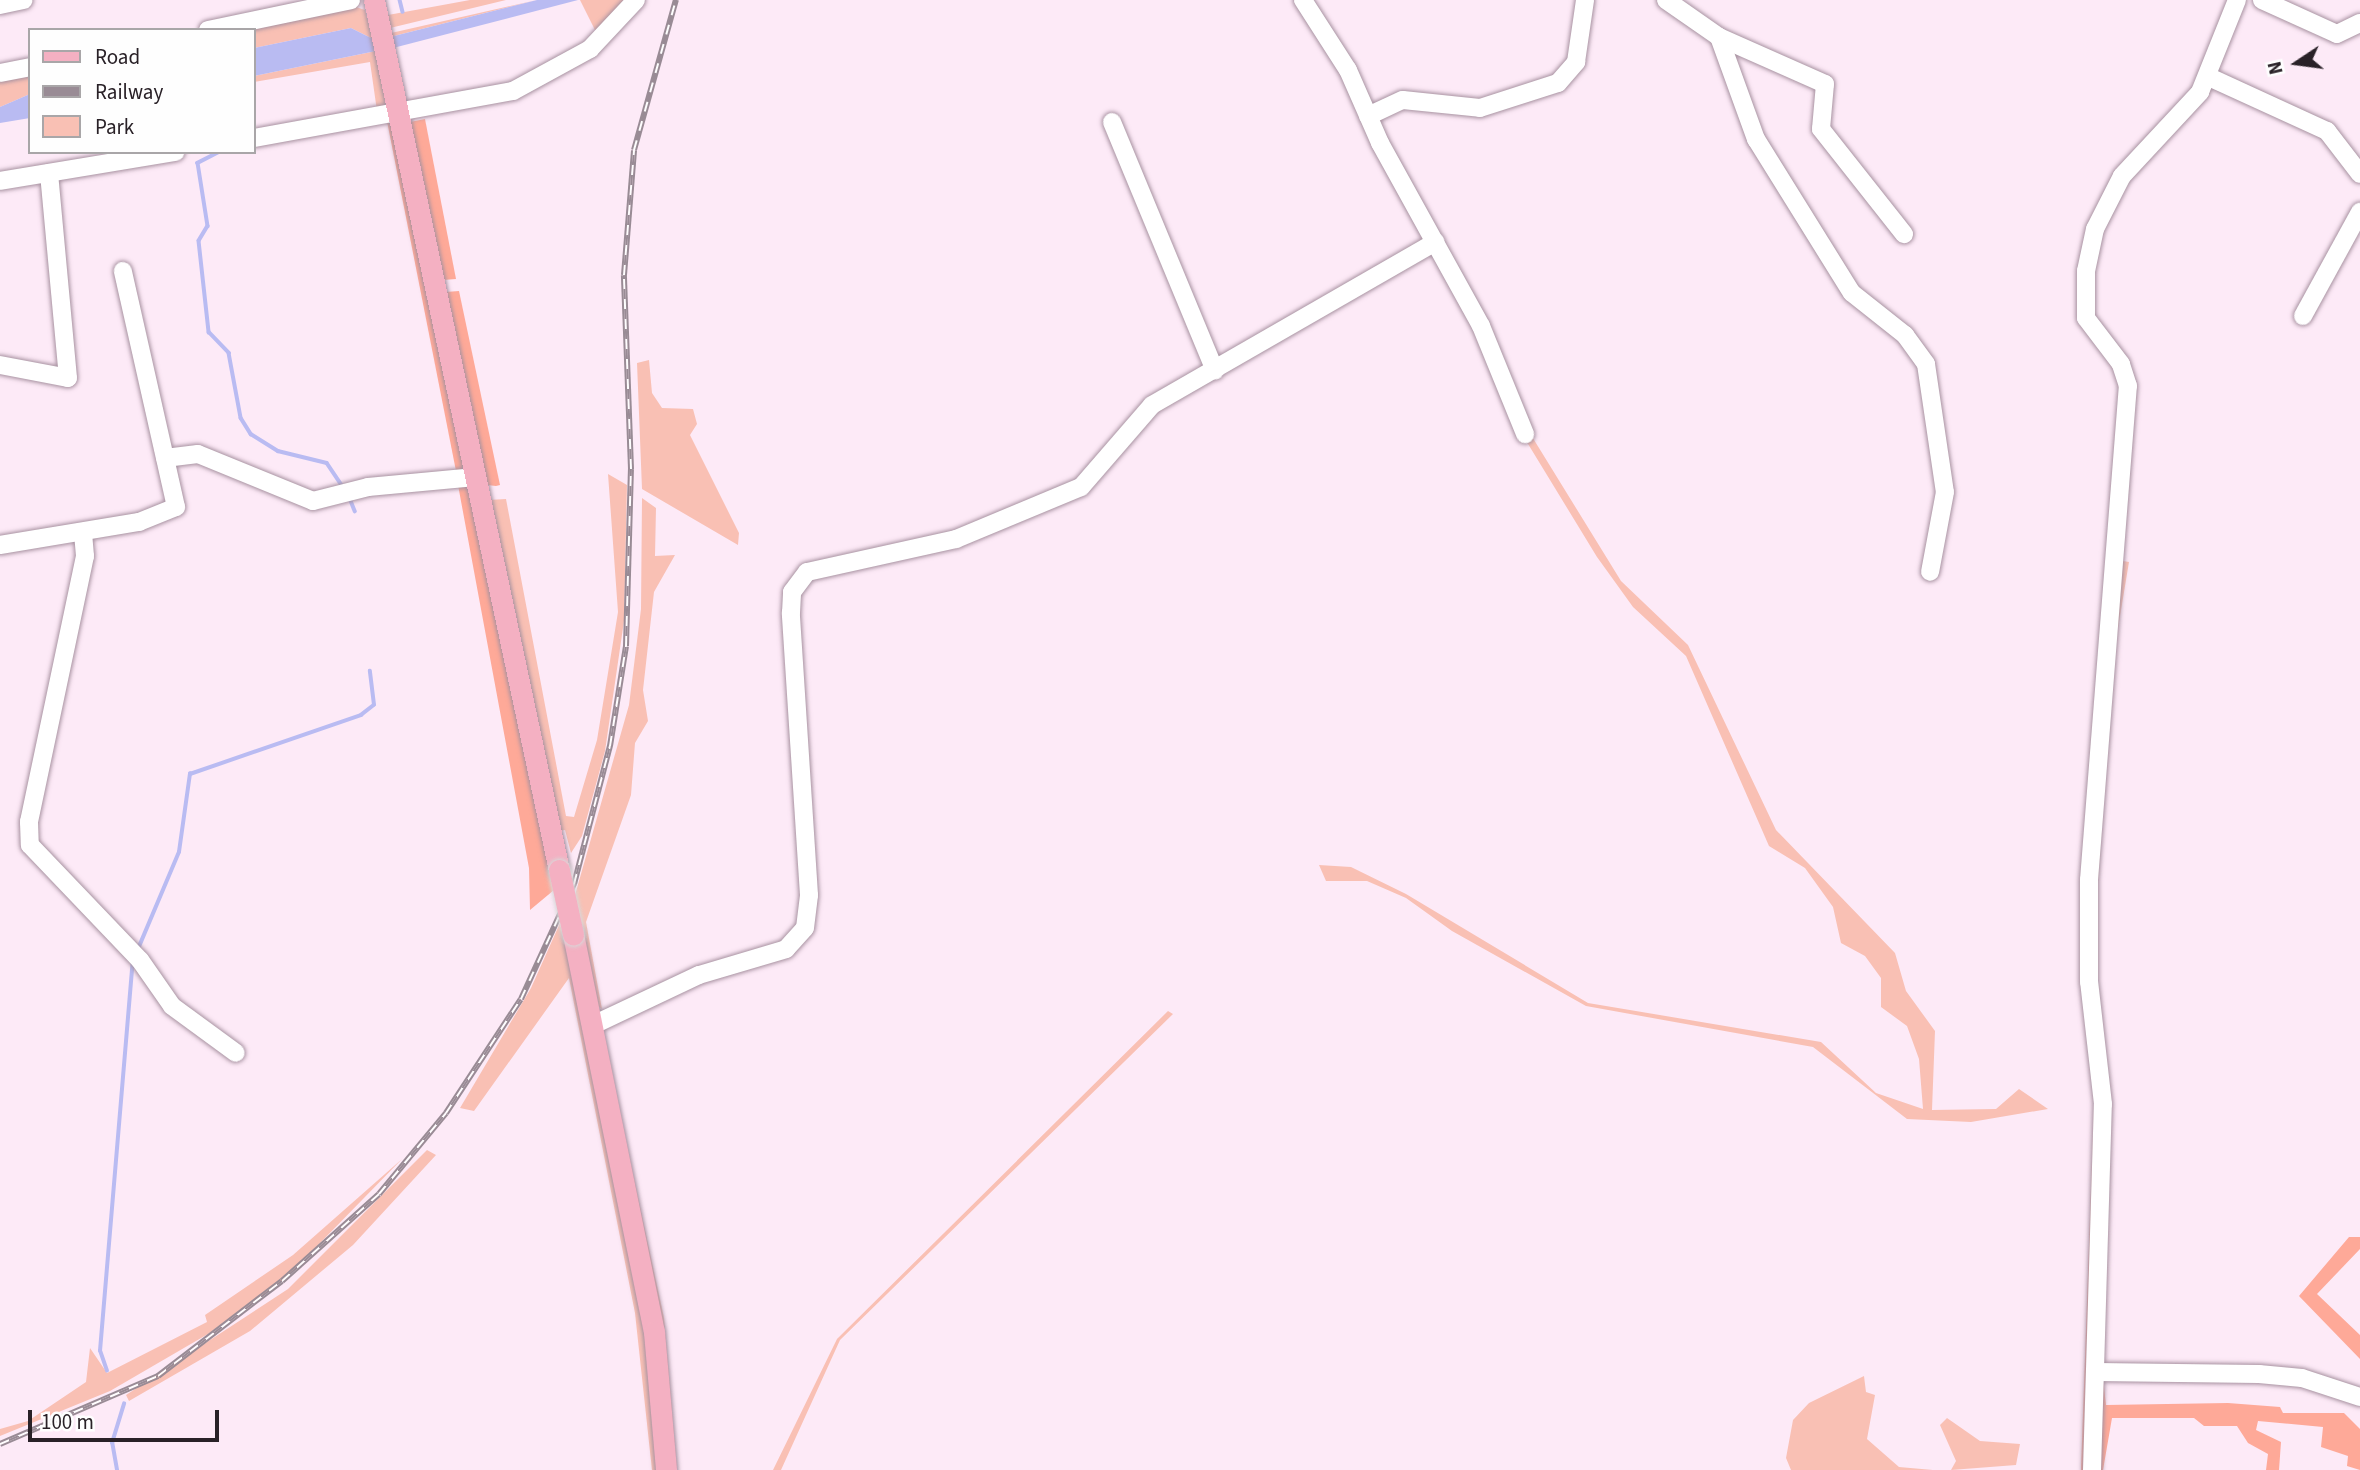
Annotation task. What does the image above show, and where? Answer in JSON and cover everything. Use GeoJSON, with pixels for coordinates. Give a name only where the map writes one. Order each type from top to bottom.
{"type":"FeatureCollection","features":[{"type":"Feature","properties":{"kind":"main road"},"geometry":{"type":"LineString","coordinates":[[374,0],[396,115],[573,934],[654,1332],[666,1470]]}},
{"type":"Feature","properties":{"kind":"street"},"geometry":{"type":"LineString","coordinates":[[0,5],[23,0]]}},
{"type":"Feature","properties":{"kind":"street"},"geometry":{"type":"LineString","coordinates":[[218,28],[351,0]]}},
{"type":"Feature","properties":{"kind":"street"},"geometry":{"type":"LineString","coordinates":[[256,138],[482,100],[538,80],[590,49],[636,0]]}},
{"type":"Feature","properties":{"kind":"street"},"geometry":{"type":"LineString","coordinates":[[1303,0],[1481,326],[1525,434]]}},
{"type":"Feature","properties":{"kind":"street"},"geometry":{"type":"LineString","coordinates":[[1368,116],[1403,100],[1480,108],[1558,83],[1576,62],[1585,0]]}},
{"type":"Feature","properties":{"kind":"street"},"geometry":{"type":"LineString","coordinates":[[1665,0],[1720,37],[1825,84],[1821,129],[1904,234]]}},
{"type":"Feature","properties":{"kind":"street"},"geometry":{"type":"LineString","coordinates":[[2092,1470],[2103,1104],[2089,982],[2090,880],[2128,386],[2083,304],[2095,229],[2122,176],[2209,77],[2237,0]]}},
{"type":"Feature","properties":{"kind":"street"},"geometry":{"type":"LineString","coordinates":[[2262,0],[2337,34],[2360,23]]}},
{"type":"Feature","properties":{"kind":"street"},"geometry":{"type":"LineString","coordinates":[[1720,37],[1756,139],[1852,293],[1905,335],[1926,364],[1945,492],[1930,572]]}},
{"type":"Feature","properties":{"kind":"street"},"geometry":{"type":"LineString","coordinates":[[0,73],[28,67]]}},
{"type":"Feature","properties":{"kind":"street"},"geometry":{"type":"LineString","coordinates":[[2209,77],[2327,131],[2360,174]]}},
{"type":"Feature","properties":{"kind":"street"},"geometry":{"type":"LineString","coordinates":[[1112,122],[1215,371]]}},
{"type":"Feature","properties":{"kind":"street"},"geometry":{"type":"LineString","coordinates":[[0,181],[164,154]]}},
{"type":"Feature","properties":{"kind":"street"},"geometry":{"type":"LineString","coordinates":[[0,365],[68,378],[49,173]]}},
{"type":"Feature","properties":{"kind":"street"},"geometry":{"type":"LineString","coordinates":[[2302,316],[2360,212]]}},
{"type":"Feature","properties":{"kind":"street"},"geometry":{"type":"LineString","coordinates":[[591,1026],[699,975],[786,949],[805,928],[809,895],[792,613],[799,581],[818,567],[956,539],[1081,487],[1140,416],[1435,242]]}},
{"type":"Feature","properties":{"kind":"street"},"geometry":{"type":"LineString","coordinates":[[0,545],[83,533],[176,507],[123,271]]}},
{"type":"Feature","properties":{"kind":"street"},"geometry":{"type":"LineString","coordinates":[[165,458],[198,454],[313,501],[368,488],[476,477]]}},
{"type":"Feature","properties":{"kind":"street"},"geometry":{"type":"LineString","coordinates":[[83,533],[85,556],[29,822],[30,845],[139,960],[172,1006],[236,1053]]}},
{"type":"Feature","properties":{"kind":"street"},"geometry":{"type":"LineString","coordinates":[[2096,1371],[2270,1375],[2360,1397]]}},
{"type":"Feature","properties":{"kind":"green space"},"geometry":{"type":"Polygon","coordinates":[[[470,0],[506,0],[390,28],[388,15],[470,0]]]}},
{"type":"Feature","properties":{"kind":"green space"},"geometry":{"type":"Polygon","coordinates":[[[537,0],[390,37],[391,33],[537,0]]]}},
{"type":"Feature","properties":{"kind":"green space"},"geometry":{"type":"Polygon","coordinates":[[[580,0],[624,0],[596,32],[580,0]]]}},
{"type":"Feature","properties":{"kind":"green space"},"geometry":{"type":"Polygon","coordinates":[[[356,7],[365,10],[373,39],[351,28],[256,48],[256,28],[356,7]]]}},
{"type":"Feature","properties":{"kind":"green space"},"geometry":{"type":"Polygon","coordinates":[[[376,51],[392,108],[377,111],[370,62],[256,82],[256,76],[376,51]]]}},
{"type":"Feature","properties":{"kind":"green space"},"geometry":{"type":"Polygon","coordinates":[[[28,75],[28,95],[0,107],[0,81],[28,75]]]}},
{"type":"Feature","properties":{"kind":"green space"},"geometry":{"type":"Polygon","coordinates":[[[649,360],[652,393],[662,408],[693,409],[697,424],[690,435],[739,533],[738,545],[642,489],[637,363],[649,360]]]}},
{"type":"Feature","properties":{"kind":"green space"},"geometry":{"type":"Polygon","coordinates":[[[1531,435],[1621,581],[1688,645],[1776,830],[1895,953],[1906,991],[1935,1031],[1932,1110],[1996,1109],[2019,1089],[2048,1109],[1971,1122],[1907,1119],[1813,1047],[1586,1006],[1452,931],[1406,898],[1367,881],[1326,881],[1319,865],[1351,867],[1406,894],[1588,1003],[1821,1042],[1876,1093],[1923,1109],[1919,1059],[1907,1026],[1881,1007],[1881,978],[1865,956],[1841,943],[1833,907],[1805,868],[1769,846],[1686,656],[1633,607],[1597,557],[1525,439],[1531,435]]]}},
{"type":"Feature","properties":{"kind":"green space"},"geometry":{"type":"Polygon","coordinates":[[[608,474],[627,485],[624,621],[605,751],[582,836],[571,853],[565,830],[559,831],[488,500],[506,499],[566,816],[574,817],[597,740],[618,612],[608,474]]]}},
{"type":"Feature","properties":{"kind":"green space"},"geometry":{"type":"Polygon","coordinates":[[[642,498],[656,508],[655,556],[675,555],[654,592],[643,690],[648,721],[635,743],[631,795],[586,922],[602,1009],[593,1003],[575,895],[629,705],[641,609],[642,498]]]}},
{"type":"Feature","properties":{"kind":"green space"},"geometry":{"type":"Polygon","coordinates":[[[2117,560],[2129,562],[2115,646],[2091,979],[2117,560]]]}},
{"type":"Feature","properties":{"kind":"green space"},"geometry":{"type":"Polygon","coordinates":[[[560,923],[642,1295],[660,1470],[652,1470],[635,1313],[569,978],[474,1111],[460,1108],[531,988],[560,923]]]}},
{"type":"Feature","properties":{"kind":"green space"},"geometry":{"type":"Polygon","coordinates":[[[1168,1011],[1173,1014],[840,1340],[781,1470],[773,1470],[837,1339],[1168,1011]]]}},
{"type":"Feature","properties":{"kind":"green space"},"geometry":{"type":"Polygon","coordinates":[[[604,1040],[664,1318],[677,1470],[672,1470],[604,1040]]]}},
{"type":"Feature","properties":{"kind":"green space"},"geometry":{"type":"Polygon","coordinates":[[[427,1150],[436,1155],[353,1245],[250,1331],[129,1401],[126,1395],[288,1289],[427,1150]]]}},
{"type":"Feature","properties":{"kind":"green space"},"geometry":{"type":"Polygon","coordinates":[[[402,1159],[285,1279],[208,1334],[110,1391],[0,1436],[0,1429],[28,1421],[86,1382],[90,1348],[107,1373],[207,1322],[205,1315],[293,1255],[402,1159]]]}},
{"type":"Feature","properties":{"kind":"green space"},"geometry":{"type":"Polygon","coordinates":[[[1864,1376],[1866,1392],[1875,1395],[1867,1439],[1899,1467],[1933,1470],[1791,1470],[1786,1458],[1793,1420],[1809,1403],[1864,1376]]]}},
{"type":"Feature","properties":{"kind":"green space"},"geometry":{"type":"Polygon","coordinates":[[[1947,1418],[1980,1441],[2020,1444],[2016,1465],[1951,1470],[1956,1461],[1940,1425],[1947,1418]]]}},
{"type":"Feature","properties":{"kind":"shaded area"},"geometry":{"type":"Polygon","coordinates":[[[425,119],[456,279],[443,280],[410,122],[425,119]]]}},
{"type":"Feature","properties":{"kind":"shaded area"},"geometry":{"type":"Polygon","coordinates":[[[394,120],[468,470],[456,471],[387,121],[394,120]]]}},
{"type":"Feature","properties":{"kind":"shaded area"},"geometry":{"type":"Polygon","coordinates":[[[459,291],[500,485],[496,486],[487,485],[446,292],[459,291]]]}},
{"type":"Feature","properties":{"kind":"shaded area"},"geometry":{"type":"Polygon","coordinates":[[[471,483],[554,890],[530,910],[529,868],[458,485],[471,483]]]}},
{"type":"Feature","properties":{"kind":"shaded area"},"geometry":{"type":"Polygon","coordinates":[[[2094,1105],[2101,1107],[2087,1470],[2081,1470],[2094,1105]]]}},
{"type":"Feature","properties":{"kind":"shaded area"},"geometry":{"type":"Polygon","coordinates":[[[2349,1237],[2360,1237],[2360,1249],[2317,1294],[2360,1335],[2360,1359],[2299,1296],[2349,1237]]]}},
{"type":"Feature","properties":{"kind":"shaded area"},"geometry":{"type":"Polygon","coordinates":[[[2103,1378],[2106,1405],[2228,1403],[2280,1407],[2283,1413],[2344,1413],[2360,1429],[2360,1470],[2347,1466],[2348,1456],[2321,1447],[2323,1427],[2258,1421],[2256,1430],[2281,1442],[2279,1470],[2266,1470],[2268,1454],[2248,1443],[2237,1426],[2204,1426],[2194,1418],[2112,1418],[2103,1470],[2094,1470],[2103,1378]]]}},
{"type":"Feature","properties":{"kind":"water"},"geometry":{"type":"Polygon","coordinates":[[[537,0],[578,0],[393,48],[390,37],[537,0]]]}},
{"type":"Feature","properties":{"kind":"water"},"geometry":{"type":"Polygon","coordinates":[[[351,28],[373,39],[376,51],[256,76],[256,48],[351,28]]]}},
{"type":"Feature","properties":{"kind":"water"},"geometry":{"type":"Polygon","coordinates":[[[28,95],[28,118],[0,123],[0,107],[28,95]]]}},
{"type":"Feature","properties":{"kind":"waterway"},"geometry":{"type":"LineString","coordinates":[[400,0],[403,12]]}},
{"type":"Feature","properties":{"kind":"waterway"},"geometry":{"type":"LineString","coordinates":[[216,154],[198,163],[208,226],[199,241],[209,332],[229,353],[241,418],[251,434],[278,451],[327,463],[343,487]]}},
{"type":"Feature","properties":{"kind":"waterway"},"geometry":{"type":"LineString","coordinates":[[351,501],[355,511]]}},
{"type":"Feature","properties":{"kind":"waterway"},"geometry":{"type":"LineString","coordinates":[[138,949],[179,852],[190,774],[361,715],[374,705],[370,671]]}},
{"type":"Feature","properties":{"kind":"waterway"},"geometry":{"type":"LineString","coordinates":[[107,1371],[100,1351],[133,961]]}},
{"type":"Feature","properties":{"kind":"waterway"},"geometry":{"type":"LineString","coordinates":[[117,1470],[112,1443],[124,1404]]}},
{"type":"Feature","properties":{"kind":"railway"},"geometry":{"type":"LineString","coordinates":[[0,1444],[158,1376],[282,1281],[379,1194],[446,1113],[521,999],[574,884],[610,746],[626,646],[631,469],[624,275],[634,150],[676,0]]}}]}
